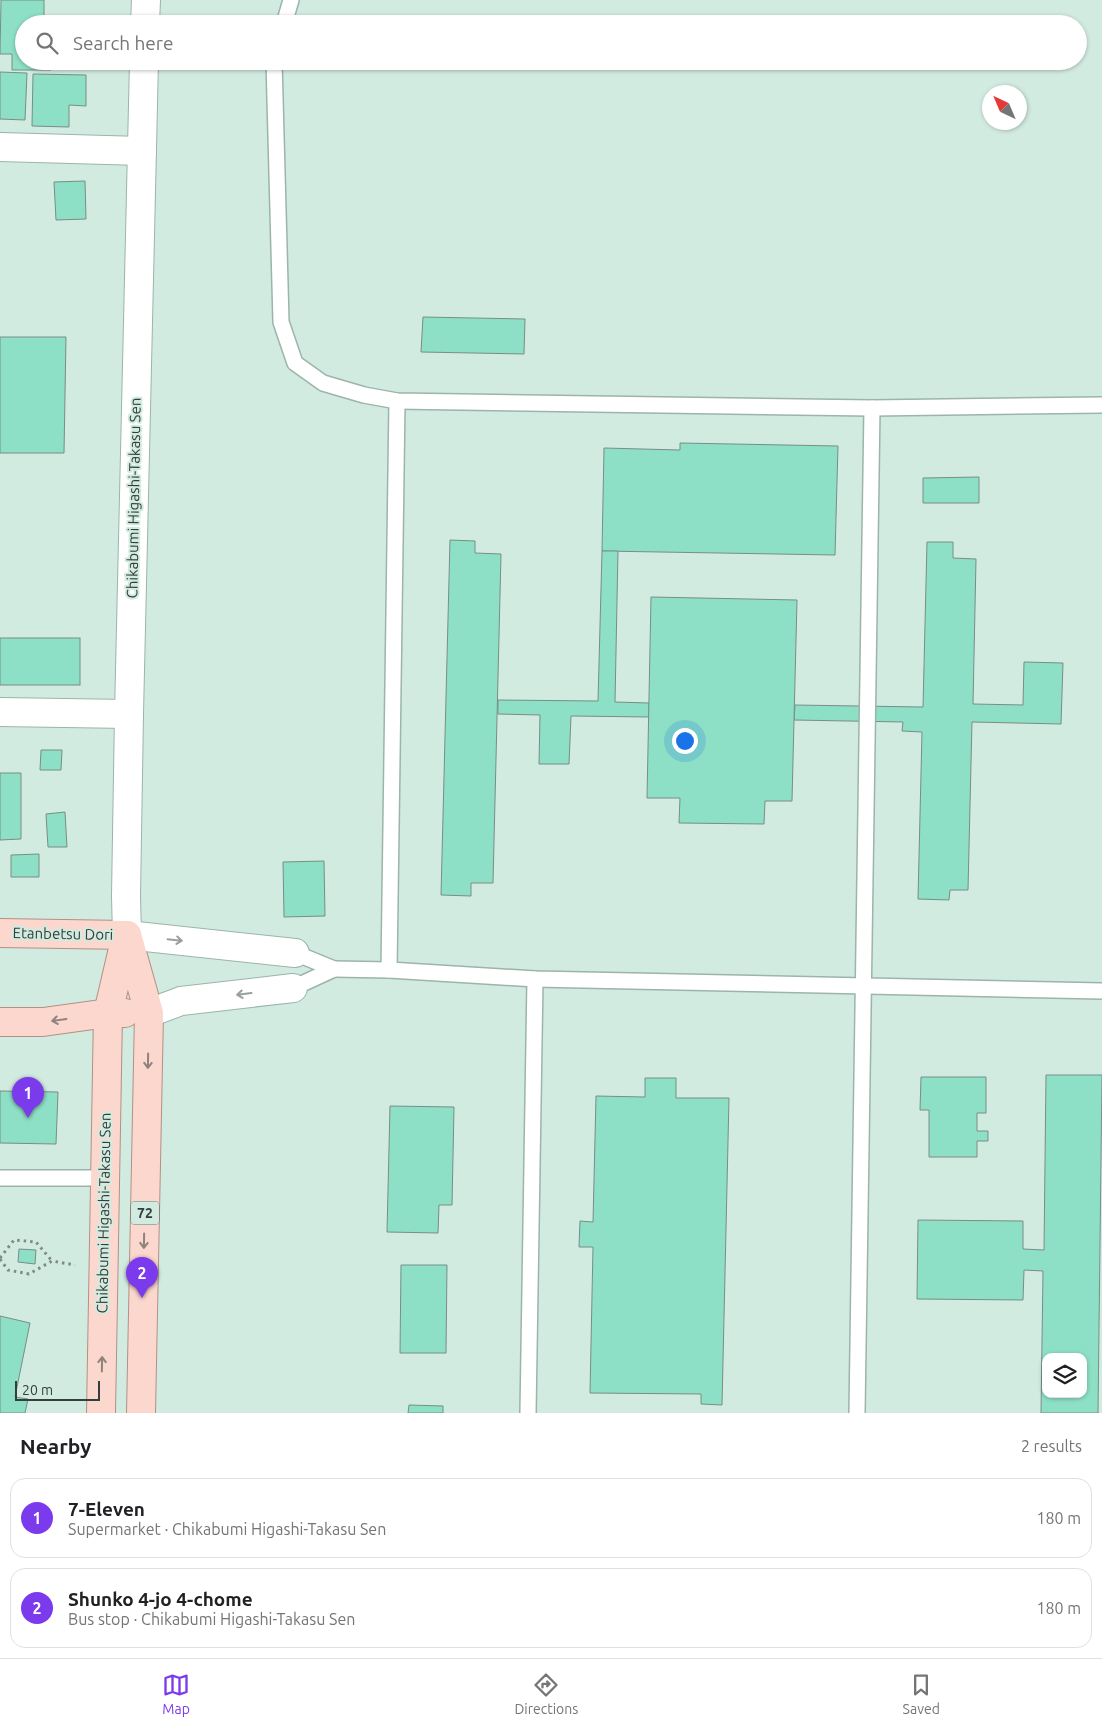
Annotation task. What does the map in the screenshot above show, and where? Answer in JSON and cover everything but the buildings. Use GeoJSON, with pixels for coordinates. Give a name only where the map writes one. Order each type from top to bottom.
{"type":"FeatureCollection","features":[{"type":"Feature","properties":{"kind":"main road","name":"Etanbetsu Dori"},"geometry":{"type":"LineString","coordinates":[[0,932],[127,935]]}},
{"type":"Feature","properties":{"kind":"main road","name":"Chikabumi Higashi-Takasu Sen"},"geometry":{"type":"LineString","coordinates":[[127,935],[149,1013],[141,1413]]}},
{"type":"Feature","properties":{"kind":"main road","name":"Chikabumi Higashi-Takasu Sen"},"geometry":{"type":"LineString","coordinates":[[101,1413],[108,1013],[127,935]]}},
{"type":"Feature","properties":{"kind":"main road"},"geometry":{"type":"LineString","coordinates":[[0,1022],[43,1022],[108,1013],[149,1013]]}},
{"type":"Feature","properties":{"kind":"street"},"geometry":{"type":"LineString","coordinates":[[145,15],[146,0]]}},
{"type":"Feature","properties":{"kind":"street","name":"Chikabumi Higashi-Takasu Sen"},"geometry":{"type":"LineString","coordinates":[[127,935],[129,714],[144,70]]}},
{"type":"Feature","properties":{"kind":"street"},"geometry":{"type":"LineString","coordinates":[[0,147],[142,151]]}},
{"type":"Feature","properties":{"kind":"street"},"geometry":{"type":"LineString","coordinates":[[0,712],[129,714]]}},
{"type":"Feature","properties":{"kind":"street"},"geometry":{"type":"LineString","coordinates":[[127,935],[295,953]]}},
{"type":"Feature","properties":{"kind":"street"},"geometry":{"type":"LineString","coordinates":[[149,1013],[181,1001],[292,988]]}},
{"type":"Feature","properties":{"kind":"lane"},"geometry":{"type":"LineString","coordinates":[[286,15],[290,0]]}},
{"type":"Feature","properties":{"kind":"lane"},"geometry":{"type":"LineString","coordinates":[[274,70],[281,322],[295,363],[323,383],[364,395],[398,401],[872,408],[1102,405]]}},
{"type":"Feature","properties":{"kind":"lane"},"geometry":{"type":"LineString","coordinates":[[389,970],[398,401]]}},
{"type":"Feature","properties":{"kind":"lane"},"geometry":{"type":"LineString","coordinates":[[857,1413],[872,408]]}},
{"type":"Feature","properties":{"kind":"lane"},"geometry":{"type":"LineString","coordinates":[[295,953],[334,968],[535,979],[1102,991]]}},
{"type":"Feature","properties":{"kind":"lane"},"geometry":{"type":"LineString","coordinates":[[292,988],[334,968]]}},
{"type":"Feature","properties":{"kind":"lane"},"geometry":{"type":"LineString","coordinates":[[528,1413],[535,979]]}},
{"type":"Feature","properties":{"kind":"lane"},"geometry":{"type":"LineString","coordinates":[[0,1178],[105,1178]]}},
{"type":"Feature","properties":{"kind":"path"},"geometry":{"type":"LineString","coordinates":[[52,1261],[36,1242],[14,1240],[0,1258],[8,1270],[29,1274],[52,1261],[103,1270]]}},
{"type":"Feature","properties":{"kind":"place","name":"7-Eleven"},"geometry":{"type":"Point","coordinates":[28,1118]}},
{"type":"Feature","properties":{"kind":"place","name":"Shunko 4-jo 4-chome"},"geometry":{"type":"Point","coordinates":[142,1298]}}]}
